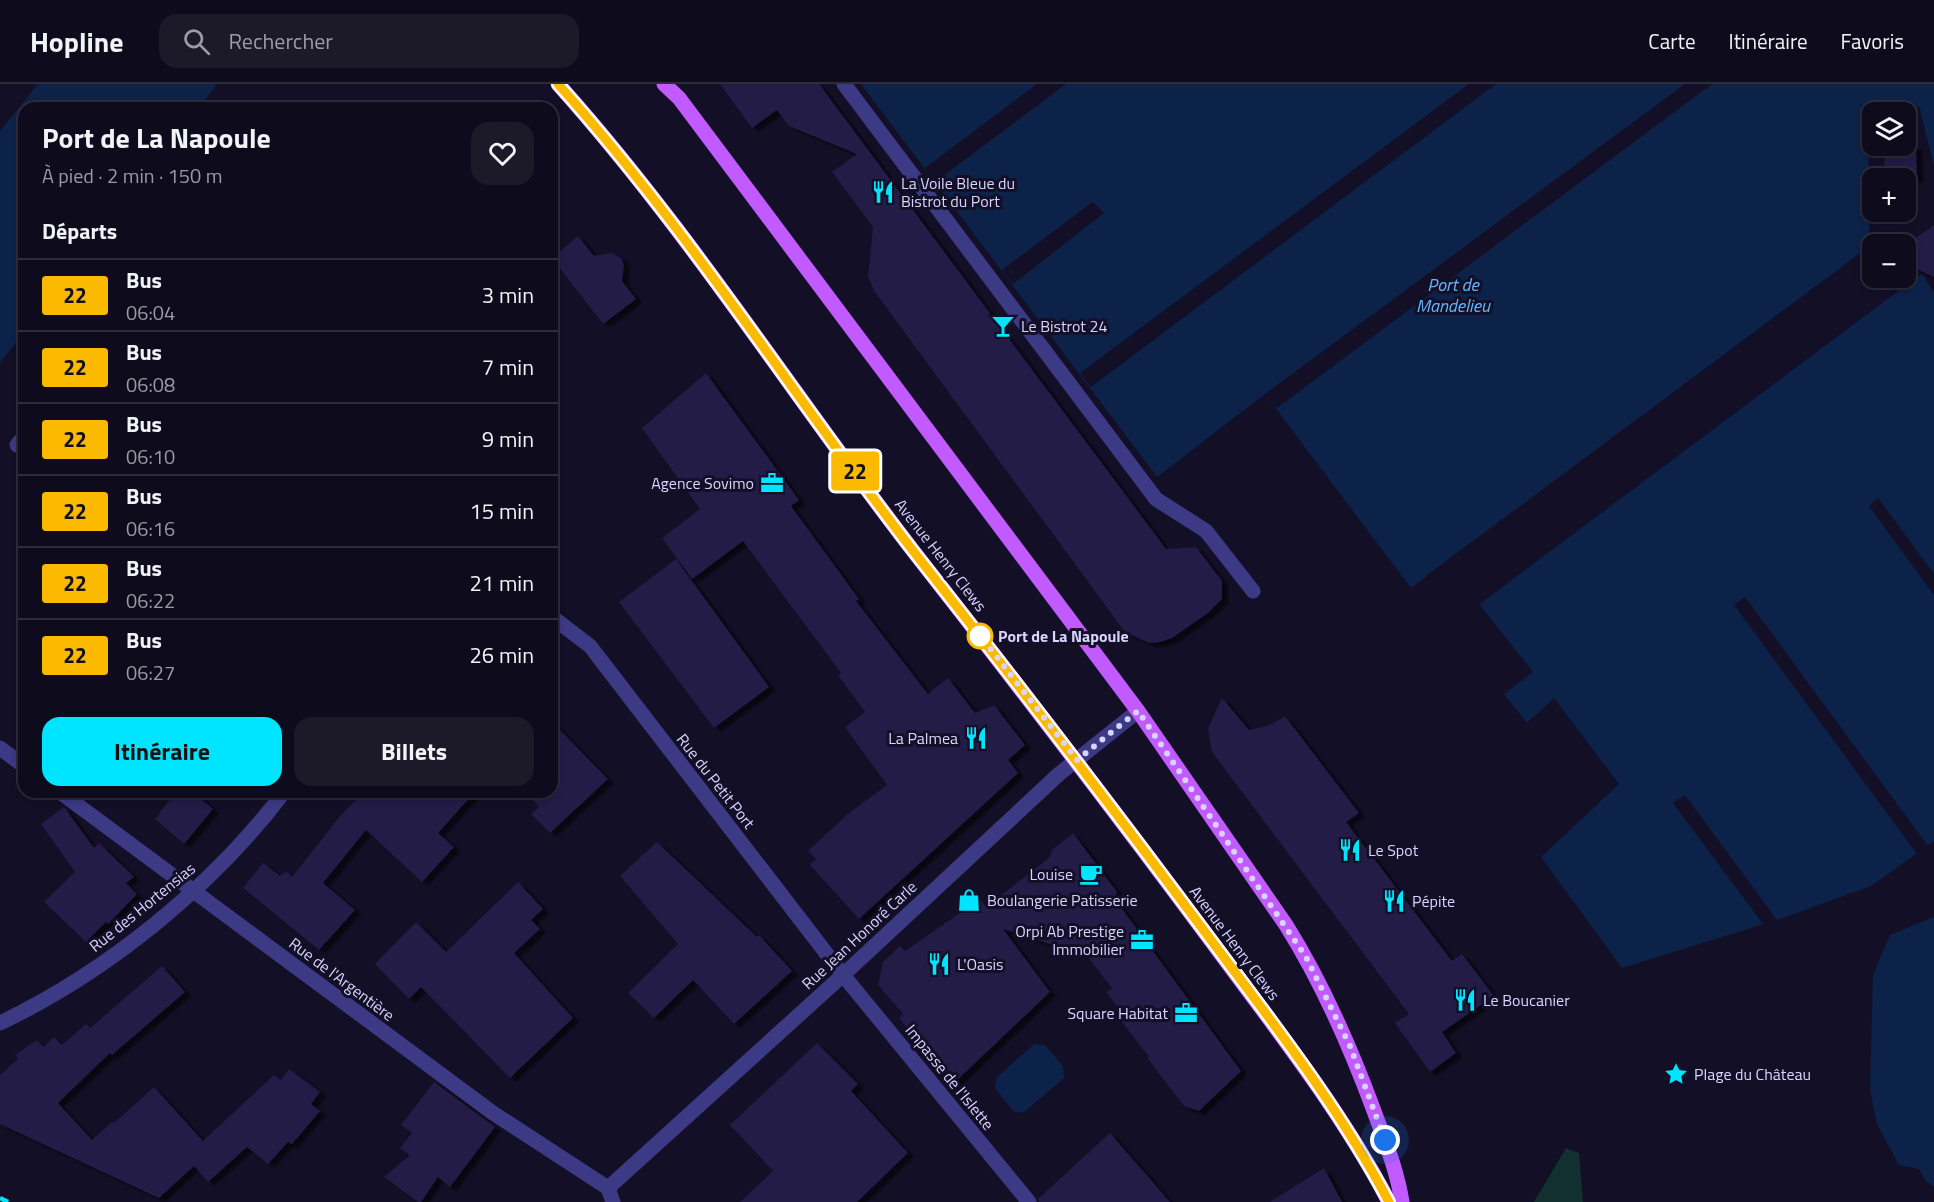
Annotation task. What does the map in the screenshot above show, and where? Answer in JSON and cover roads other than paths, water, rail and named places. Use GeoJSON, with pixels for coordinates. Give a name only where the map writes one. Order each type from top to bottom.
{"type":"FeatureCollection","features":[{"type":"Feature","properties":{"kind":"main road","name":"Avenue Henry Clews"},"geometry":{"type":"LineString","coordinates":[[558,84],[616,149],[912,548],[1077,760],[1310,1074],[1355,1141],[1389,1202]]}},
{"type":"Feature","properties":{"kind":"main road"},"geometry":{"type":"LineString","coordinates":[[664,84],[679,98],[1138,711],[1306,957],[1350,1046],[1398,1175],[1402,1202]]}},
{"type":"Feature","properties":{"kind":"street"},"geometry":{"type":"LineString","coordinates":[[844,84],[1156,499],[1206,531],[1253,591]]}},
{"type":"Feature","properties":{"kind":"street","name":"Rue du Petit Port"},"geometry":{"type":"LineString","coordinates":[[558,622],[590,646],[843,975]]}},
{"type":"Feature","properties":{"kind":"street","name":"Rue Jean Honoré Carle"},"geometry":{"type":"LineString","coordinates":[[611,1195],[843,975],[1077,760],[1138,711]]}},
{"type":"Feature","properties":{"kind":"street"},"geometry":{"type":"LineString","coordinates":[[0,748],[18,762]]}},
{"type":"Feature","properties":{"kind":"street","name":"Rue de l'Argentière"},"geometry":{"type":"LineString","coordinates":[[68,798],[493,1113],[611,1195]]}},
{"type":"Feature","properties":{"kind":"street","name":"Rue des Hortensias"},"geometry":{"type":"LineString","coordinates":[[0,1023],[50,998],[101,964],[194,892],[279,798]]}},
{"type":"Feature","properties":{"kind":"street","name":"Impasse de l'Islette"},"geometry":{"type":"LineString","coordinates":[[843,975],[1029,1202]]}},
{"type":"Feature","properties":{"kind":"water"},"geometry":{"type":"Polygon","coordinates":[[[38,84],[217,84],[204,102],[23,102],[38,84]]]}},
{"type":"Feature","properties":{"kind":"water","name":"Port de Mandelieu"},"geometry":{"type":"Polygon","coordinates":[[[861,84],[1934,84],[1934,166],[1916,102],[1862,102],[1862,156],[1869,156],[1869,168],[1862,168],[1862,222],[1870,222],[1870,234],[1862,234],[1862,252],[1411,588],[1265,394],[1157,477],[861,84]]]}},
{"type":"Feature","properties":{"kind":"water"},"geometry":{"type":"Polygon","coordinates":[[[18,109],[18,340],[0,363],[0,131],[18,109]]]}},
{"type":"Feature","properties":{"kind":"water"},"geometry":{"type":"Polygon","coordinates":[[[1922,273],[1934,292],[1934,841],[1871,886],[1777,920],[1622,968],[1541,857],[1619,784],[1554,698],[1527,723],[1504,694],[1533,672],[1479,604],[1902,288],[1916,288],[1916,277],[1922,273]]]}},
{"type":"Feature","properties":{"kind":"water"},"geometry":{"type":"Polygon","coordinates":[[[1934,917],[1934,1187],[1926,1181],[1919,1169],[1899,1165],[1877,1124],[1870,1090],[1873,975],[1890,935],[1934,917]]]}},
{"type":"Feature","properties":{"kind":"water"},"geometry":{"type":"Polygon","coordinates":[[[1034,1044],[1045,1045],[1063,1066],[1064,1078],[1023,1113],[1013,1111],[995,1088],[996,1078],[1034,1044]]]}},
{"type":"Feature","properties":{"kind":"railway"},"geometry":{"type":"LineString","coordinates":[[0,1198],[8,1202]]}},
{"type":"Feature","properties":{"kind":"place","name":"La Voile Bleue du Bistrot du Port"},"geometry":{"type":"Point","coordinates":[883,192]}},
{"type":"Feature","properties":{"kind":"place","name":"Le Bistrot 24"},"geometry":{"type":"Point","coordinates":[1003,326]}},
{"type":"Feature","properties":{"kind":"place","name":"Agence Sovimo"},"geometry":{"type":"Point","coordinates":[772,483]}},
{"type":"Feature","properties":{"kind":"place","name":"Port de La Napoule"},"geometry":{"type":"Point","coordinates":[980,636]}},
{"type":"Feature","properties":{"kind":"place","name":"La Palmea"},"geometry":{"type":"Point","coordinates":[976,738]}},
{"type":"Feature","properties":{"kind":"place","name":"Le Spot"},"geometry":{"type":"Point","coordinates":[1350,850]}},
{"type":"Feature","properties":{"kind":"place","name":"Louise"},"geometry":{"type":"Point","coordinates":[1091,874]}},
{"type":"Feature","properties":{"kind":"place","name":"Boulangerie Patisserie"},"geometry":{"type":"Point","coordinates":[969,900]}},
{"type":"Feature","properties":{"kind":"place","name":"Pépite"},"geometry":{"type":"Point","coordinates":[1394,901]}},
{"type":"Feature","properties":{"kind":"place","name":"Orpi Ab Prestige Immobilier"},"geometry":{"type":"Point","coordinates":[1142,940]}},
{"type":"Feature","properties":{"kind":"place","name":"L'Oasis"},"geometry":{"type":"Point","coordinates":[939,964]}},
{"type":"Feature","properties":{"kind":"place","name":"Le Boucanier"},"geometry":{"type":"Point","coordinates":[1465,1000]}},
{"type":"Feature","properties":{"kind":"place","name":"Square Habitat"},"geometry":{"type":"Point","coordinates":[1186,1013]}},
{"type":"Feature","properties":{"kind":"place","name":"Plage du Château"},"geometry":{"type":"Point","coordinates":[1676,1074]}}]}
